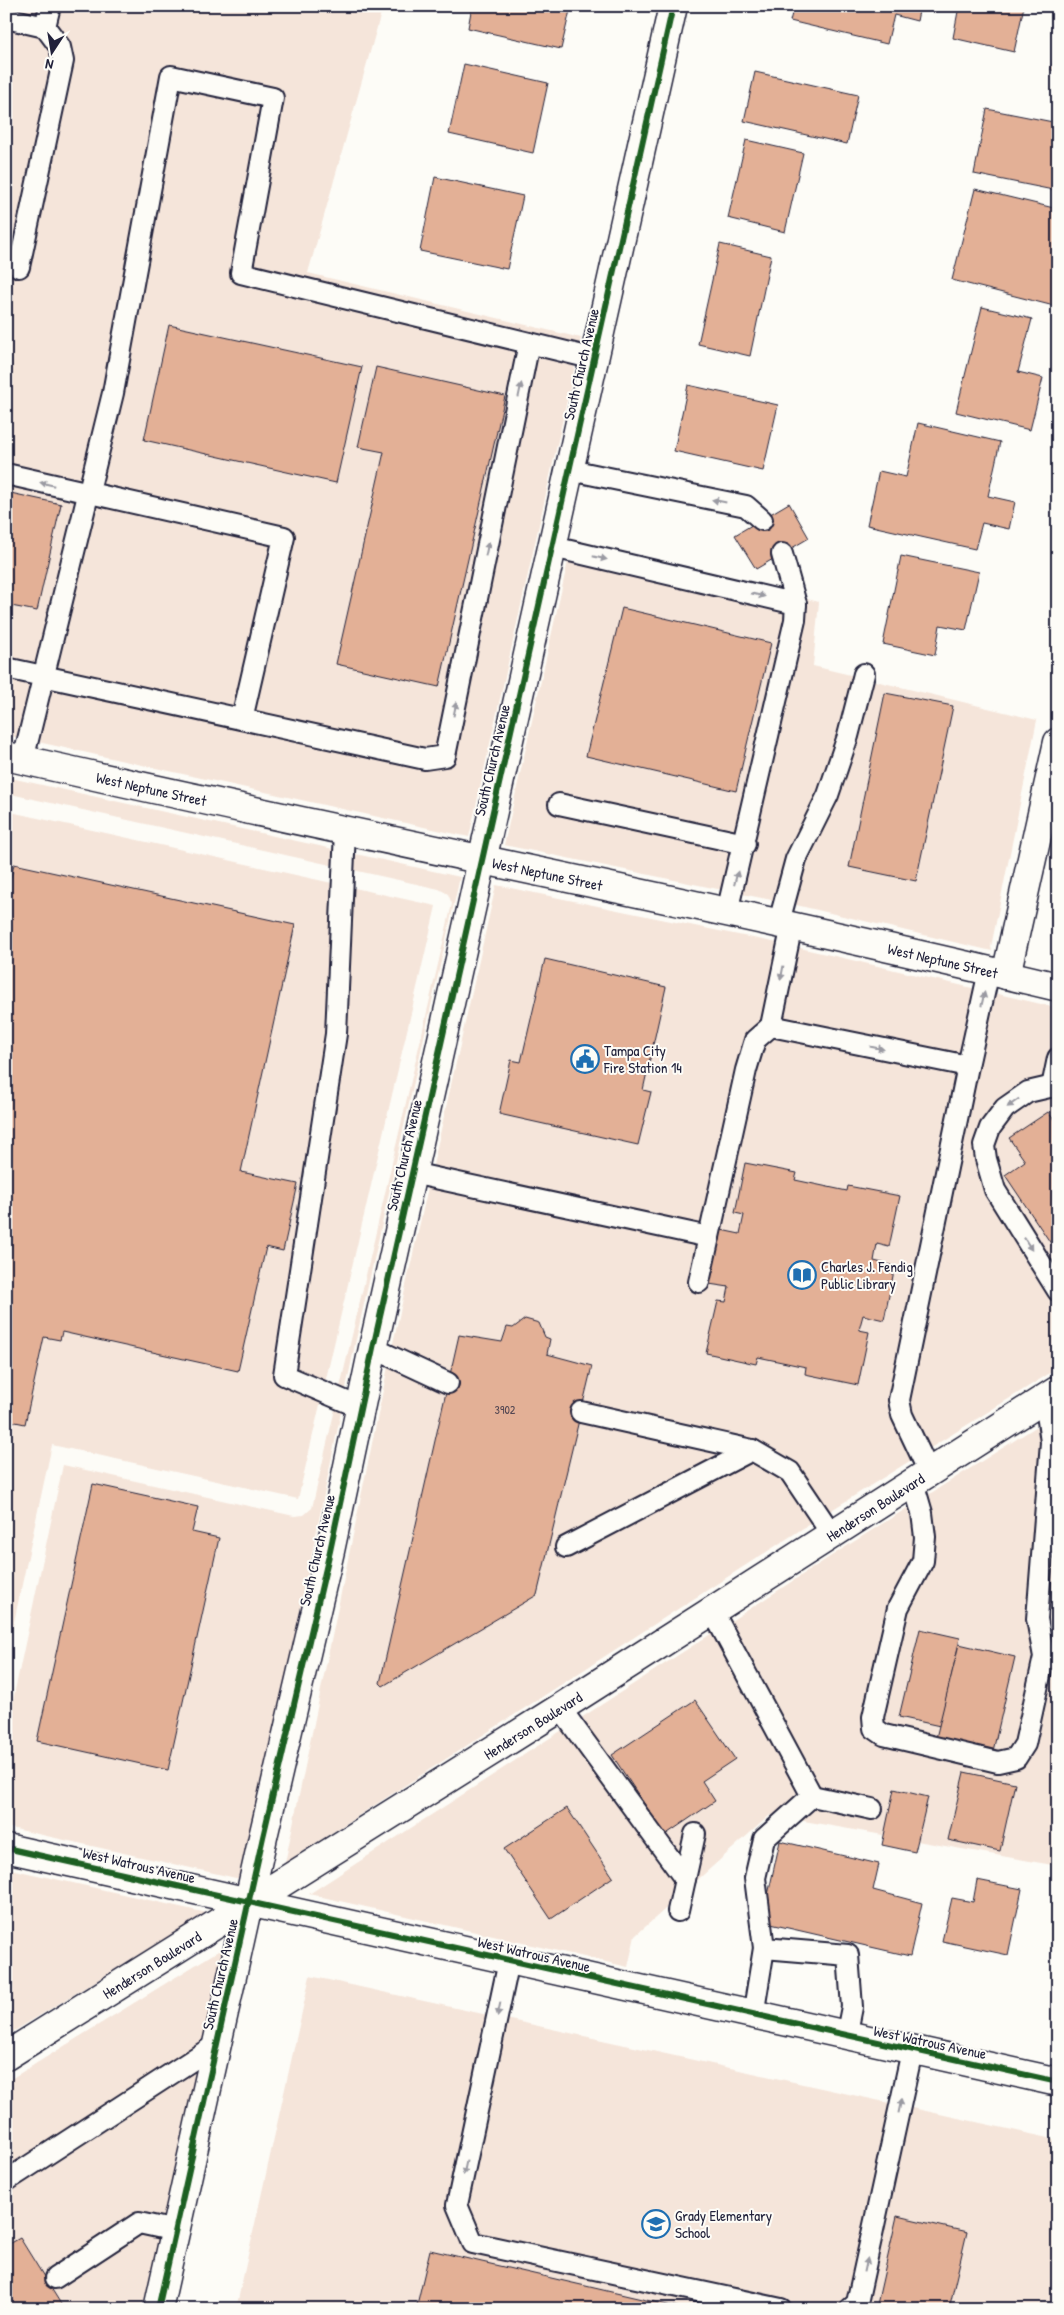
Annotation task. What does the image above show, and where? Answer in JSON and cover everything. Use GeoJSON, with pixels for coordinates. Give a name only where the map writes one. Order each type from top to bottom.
{"type":"FeatureCollection","features":[{"type":"Feature","properties":{"kind":"street","name":"South Church Avenue"},"geometry":{"type":"LineString","coordinates":[[158,2309],[673,6]]}},
{"type":"Feature","properties":{"kind":"street"},"geometry":{"type":"LineString","coordinates":[[998,973],[1058,742]]}},
{"type":"Feature","properties":{"kind":"street","name":"West Neptune Street"},"geometry":{"type":"LineString","coordinates":[[15,758],[482,861],[786,924],[1058,987]]}},
{"type":"Feature","properties":{"kind":"street","name":"Henderson Boulevard"},"geometry":{"type":"LineString","coordinates":[[6,2056],[560,1708],[831,1533],[1051,1395]]}},
{"type":"Feature","properties":{"kind":"street","name":"West Watrous Avenue"},"geometry":{"type":"LineString","coordinates":[[6,1848],[846,2037],[1058,2082]]}},
{"type":"Feature","properties":{"kind":"lane"},"geometry":{"type":"LineString","coordinates":[[45,27],[50,6]]}},
{"type":"Feature","properties":{"kind":"lane"},"geometry":{"type":"LineString","coordinates":[[6,18],[45,27],[60,47],[63,61],[19,267]]}},
{"type":"Feature","properties":{"kind":"lane"},"geometry":{"type":"LineString","coordinates":[[15,758],[44,676],[113,393],[171,76],[273,98],[241,273],[595,359]]}},
{"type":"Feature","properties":{"kind":"lane"},"geometry":{"type":"LineString","coordinates":[[6,668],[425,759],[445,756],[529,343]]}},
{"type":"Feature","properties":{"kind":"lane"},"geometry":{"type":"LineString","coordinates":[[570,470],[746,506],[762,520]]}},
{"type":"Feature","properties":{"kind":"lane"},"geometry":{"type":"LineString","coordinates":[[6,474],[284,537],[242,719]]}},
{"type":"Feature","properties":{"kind":"lane"},"geometry":{"type":"LineString","coordinates":[[553,547],[796,604]]}},
{"type":"Feature","properties":{"kind":"lane"},"geometry":{"type":"LineString","coordinates":[[727,912],[795,620],[796,604],[782,554]]}},
{"type":"Feature","properties":{"kind":"lane"},"geometry":{"type":"LineString","coordinates":[[699,1282],[748,1062],[755,1040],[771,1026],[796,859],[828,795],[848,736],[864,674]]}},
{"type":"Feature","properties":{"kind":"lane"},"geometry":{"type":"LineString","coordinates":[[559,804],[744,844]]}},
{"type":"Feature","properties":{"kind":"lane"},"geometry":{"type":"LineString","coordinates":[[345,831],[336,1034],[284,1375],[361,1408]]}},
{"type":"Feature","properties":{"kind":"lane"},"geometry":{"type":"LineString","coordinates":[[998,973],[968,1066],[899,1400],[921,1477],[925,1537],[923,1561],[898,1608],[873,1717],[874,1728],[884,1735],[998,1762],[1016,1758],[1025,1744],[1044,1657],[1037,1619],[1054,1442],[1051,1395]]}},
{"type":"Feature","properties":{"kind":"lane"},"geometry":{"type":"LineString","coordinates":[[771,1026],[968,1066]]}},
{"type":"Feature","properties":{"kind":"lane"},"geometry":{"type":"LineString","coordinates":[[1057,1288],[995,1190],[984,1145],[990,1128],[1005,1108],[1028,1092],[1055,1086],[1058,1058]]}},
{"type":"Feature","properties":{"kind":"lane"},"geometry":{"type":"LineString","coordinates":[[412,1173],[709,1237]]}},
{"type":"Feature","properties":{"kind":"lane"},"geometry":{"type":"LineString","coordinates":[[373,1348],[448,1383]]}},
{"type":"Feature","properties":{"kind":"lane"},"geometry":{"type":"LineString","coordinates":[[581,1412],[752,1450],[790,1472],[831,1533]]}},
{"type":"Feature","properties":{"kind":"lane"},"geometry":{"type":"LineString","coordinates":[[566,1547],[752,1450]]}},
{"type":"Feature","properties":{"kind":"lane"},"geometry":{"type":"LineString","coordinates":[[712,1610],[812,1796],[872,1810]]}},
{"type":"Feature","properties":{"kind":"lane"},"geometry":{"type":"LineString","coordinates":[[560,1708],[685,1879]]}},
{"type":"Feature","properties":{"kind":"lane"},"geometry":{"type":"LineString","coordinates":[[753,2016],[764,1948],[755,1878],[764,1839],[812,1796]]}},
{"type":"Feature","properties":{"kind":"lane"},"geometry":{"type":"LineString","coordinates":[[678,1911],[695,1834]]}},
{"type":"Feature","properties":{"kind":"lane"},"geometry":{"type":"LineString","coordinates":[[764,1948],[848,1955],[852,2007],[846,2037]]}},
{"type":"Feature","properties":{"kind":"lane"},"geometry":{"type":"LineString","coordinates":[[509,1961],[457,2205],[473,2243],[782,2309]]}},
{"type":"Feature","properties":{"kind":"lane"},"geometry":{"type":"LineString","coordinates":[[6,2181],[217,2044]]}},
{"type":"Feature","properties":{"kind":"lane"},"geometry":{"type":"LineString","coordinates":[[850,2309],[857,2304],[912,2051]]}},
{"type":"Feature","properties":{"kind":"lane"},"geometry":{"type":"LineString","coordinates":[[54,2278],[139,2223],[176,2230]]}},
{"type":"Feature","properties":{"kind":"shaded area"},"geometry":{"type":"Polygon","coordinates":[[[6,6],[383,6],[308,273],[581,338],[469,837],[6,735],[6,6]]]}},
{"type":"Feature","properties":{"kind":"shaded area"},"geometry":{"type":"Polygon","coordinates":[[[573,539],[819,602],[813,666],[1037,720],[991,947],[992,951],[796,905],[504,845],[573,539]]]}},
{"type":"Feature","properties":{"kind":"shaded area"},"geometry":{"type":"Polygon","coordinates":[[[6,777],[460,877],[355,1344],[245,1880],[6,1827],[6,1733],[63,1465],[294,1516],[304,1515],[312,1508],[452,904],[448,894],[439,889],[6,793],[6,777]]]}},
{"type":"Feature","properties":{"kind":"shaded area"},"geometry":{"type":"Polygon","coordinates":[[[6,811],[436,906],[298,1499],[52,1445],[6,1659],[6,811]]]}},
{"type":"Feature","properties":{"kind":"shaded area"},"geometry":{"type":"Polygon","coordinates":[[[496,885],[787,945],[1058,1008],[1058,1368],[822,1516],[285,1863],[391,1352],[496,885]]]}},
{"type":"Feature","properties":{"kind":"shaded area"},"geometry":{"type":"Polygon","coordinates":[[[1058,1413],[1058,1866],[770,1815],[635,1936],[628,1967],[309,1894],[839,1551],[1058,1413]]]}},
{"type":"Feature","properties":{"kind":"shaded area"},"geometry":{"type":"Polygon","coordinates":[[[6,1868],[207,1913],[6,2036],[6,1923],[12,1897],[12,1886],[6,1880],[6,1868]]]}},
{"type":"Feature","properties":{"kind":"shaded area"},"geometry":{"type":"Polygon","coordinates":[[[231,1943],[213,2025],[142,2309],[6,2309],[6,2082],[231,1943]]]}},
{"type":"Feature","properties":{"kind":"shaded area","name":"Grady Elementary School"},"geometry":{"type":"Polygon","coordinates":[[[310,1976],[1058,2140],[1058,2309],[236,2309],[310,1976]]]}},
{"type":"Feature","properties":{"kind":"building"},"geometry":{"type":"Polygon","coordinates":[[[472,6],[571,6],[561,49],[468,28],[472,6]]]}},
{"type":"Feature","properties":{"kind":"building"},"geometry":{"type":"Polygon","coordinates":[[[794,6],[920,6],[917,21],[894,15],[887,44],[790,21],[794,6]]]}},
{"type":"Feature","properties":{"kind":"building"},"geometry":{"type":"Polygon","coordinates":[[[959,6],[1024,6],[1014,52],[953,38],[959,6]]]}},
{"type":"Feature","properties":{"kind":"building"},"geometry":{"type":"Polygon","coordinates":[[[1058,40],[1058,71],[1051,70],[1058,40]]]}},
{"type":"Feature","properties":{"kind":"building"},"geometry":{"type":"Polygon","coordinates":[[[464,64],[548,83],[533,153],[449,134],[464,64]]]}},
{"type":"Feature","properties":{"kind":"building"},"geometry":{"type":"Polygon","coordinates":[[[755,72],[858,95],[847,144],[744,121],[755,72]]]}},
{"type":"Feature","properties":{"kind":"building"},"geometry":{"type":"Polygon","coordinates":[[[987,109],[1058,123],[1058,191],[974,174],[987,109]]]}},
{"type":"Feature","properties":{"kind":"building"},"geometry":{"type":"Polygon","coordinates":[[[746,140],[803,153],[785,232],[728,218],[746,140]]]}},
{"type":"Feature","properties":{"kind":"building"},"geometry":{"type":"Polygon","coordinates":[[[435,177],[523,196],[507,269],[420,251],[435,177]]]}},
{"type":"Feature","properties":{"kind":"building"},"geometry":{"type":"Polygon","coordinates":[[[975,189],[1058,209],[1058,307],[952,280],[975,189]]]}},
{"type":"Feature","properties":{"kind":"building"},"geometry":{"type":"Polygon","coordinates":[[[720,244],[771,256],[750,356],[698,344],[720,244]]]}},
{"type":"Feature","properties":{"kind":"building"},"geometry":{"type":"Polygon","coordinates":[[[982,307],[1032,319],[1018,372],[1043,378],[1030,430],[956,412],[982,307]]]}},
{"type":"Feature","properties":{"kind":"building"},"geometry":{"type":"Polygon","coordinates":[[[169,325],[362,367],[336,483],[144,440],[169,325]]]}},
{"type":"Feature","properties":{"kind":"building"},"geometry":{"type":"Polygon","coordinates":[[[376,367],[505,396],[439,687],[336,664],[384,452],[358,447],[376,367]]]}},
{"type":"Feature","properties":{"kind":"building"},"geometry":{"type":"Polygon","coordinates":[[[688,385],[778,405],[763,471],[674,451],[688,385]]]}},
{"type":"Feature","properties":{"kind":"building"},"geometry":{"type":"Polygon","coordinates":[[[918,423],[1000,442],[988,496],[1015,502],[1009,529],[982,523],[975,549],[867,525],[879,471],[906,477],[918,423]]]}},
{"type":"Feature","properties":{"kind":"building"},"geometry":{"type":"Polygon","coordinates":[[[6,492],[61,504],[37,611],[6,605],[6,492]]]}},
{"type":"Feature","properties":{"kind":"building"},"geometry":{"type":"Polygon","coordinates":[[[789,503],[809,538],[756,569],[735,535],[789,503]]]}},
{"type":"Feature","properties":{"kind":"building"},"geometry":{"type":"Polygon","coordinates":[[[901,556],[979,572],[966,630],[940,625],[935,655],[883,644],[901,556]]]}},
{"type":"Feature","properties":{"kind":"building"},"geometry":{"type":"Polygon","coordinates":[[[622,608],[771,643],[736,791],[586,756],[622,608]]]}},
{"type":"Feature","properties":{"kind":"building"},"geometry":{"type":"Polygon","coordinates":[[[885,693],[953,706],[916,881],[849,867],[885,693]]]}},
{"type":"Feature","properties":{"kind":"building"},"geometry":{"type":"Polygon","coordinates":[[[14,864],[295,925],[241,1172],[298,1184],[283,1251],[266,1247],[238,1371],[62,1332],[60,1340],[44,1337],[25,1424],[6,1420],[6,898],[14,864]]]}},
{"type":"Feature","properties":{"kind":"building"},"geometry":{"type":"Polygon","coordinates":[[[545,959],[666,987],[643,1090],[651,1092],[638,1145],[499,1114],[511,1060],[521,1062],[545,959]]]}},
{"type":"Feature","properties":{"kind":"building"},"geometry":{"type":"Polygon","coordinates":[[[1048,1112],[1058,1125],[1058,1254],[1005,1175],[1025,1161],[1009,1138],[1048,1112]]]}},
{"type":"Feature","properties":{"kind":"building","name":"Charles J. Fendig Public Library"},"geometry":{"type":"Polygon","coordinates":[[[745,1163],[797,1173],[795,1180],[847,1191],[848,1186],[900,1196],[889,1247],[877,1244],[874,1261],[895,1266],[884,1320],[863,1315],[859,1330],[869,1332],[858,1385],[805,1374],[806,1367],[758,1357],[756,1364],[706,1353],[718,1301],[726,1302],[729,1287],[709,1284],[721,1230],[740,1234],[744,1215],[735,1213],[745,1163]]]}},
{"type":"Feature","properties":{"kind":"building"},"geometry":{"type":"Polygon","coordinates":[[[525,1319],[539,1323],[545,1337],[550,1339],[547,1354],[592,1366],[537,1595],[383,1686],[380,1683],[459,1335],[502,1342],[507,1327],[513,1328],[525,1319]]]}},
{"type":"Feature","properties":{"kind":"building"},"geometry":{"type":"Polygon","coordinates":[[[93,1484],[198,1507],[192,1532],[219,1538],[168,1770],[37,1741],[93,1484]]]}},
{"type":"Feature","properties":{"kind":"building"},"geometry":{"type":"Polygon","coordinates":[[[920,1629],[960,1638],[940,1726],[899,1717],[920,1629]]]}},
{"type":"Feature","properties":{"kind":"building"},"geometry":{"type":"Polygon","coordinates":[[[959,1644],[1015,1657],[993,1751],[936,1738],[959,1644]]]}},
{"type":"Feature","properties":{"kind":"building"},"geometry":{"type":"Polygon","coordinates":[[[695,1700],[735,1759],[702,1781],[715,1801],[665,1835],[612,1755],[695,1700]]]}},
{"type":"Feature","properties":{"kind":"building"},"geometry":{"type":"Polygon","coordinates":[[[964,1772],[1015,1783],[1000,1851],[948,1840],[964,1772]]]}},
{"type":"Feature","properties":{"kind":"building"},"geometry":{"type":"Polygon","coordinates":[[[894,1789],[928,1797],[915,1852],[882,1845],[894,1789]]]}},
{"type":"Feature","properties":{"kind":"building"},"geometry":{"type":"Polygon","coordinates":[[[567,1808],[613,1877],[551,1919],[504,1849],[567,1808]]]}},
{"type":"Feature","properties":{"kind":"building"},"geometry":{"type":"Polygon","coordinates":[[[780,1841],[879,1864],[873,1890],[922,1903],[910,1956],[762,1922],[780,1841]]]}},
{"type":"Feature","properties":{"kind":"building"},"geometry":{"type":"Polygon","coordinates":[[[977,1880],[1022,1889],[1008,1955],[942,1941],[952,1898],[973,1902],[977,1880]]]}},
{"type":"Feature","properties":{"kind":"building"},"geometry":{"type":"Polygon","coordinates":[[[897,2216],[967,2232],[949,2309],[876,2309],[897,2216]]]}},
{"type":"Feature","properties":{"kind":"building"},"geometry":{"type":"Polygon","coordinates":[[[20,2238],[64,2309],[6,2309],[6,2246],[20,2238]]]}},
{"type":"Feature","properties":{"kind":"building"},"geometry":{"type":"Polygon","coordinates":[[[430,2250],[685,2309],[628,2309],[609,2305],[608,2309],[416,2309],[430,2250]]]}},
{"type":"Feature","properties":{"kind":"cycle path"},"geometry":{"type":"LineString","coordinates":[[158,2309],[263,1837],[330,1551],[373,1348],[673,6]]}},
{"type":"Feature","properties":{"kind":"cycle path"},"geometry":{"type":"LineString","coordinates":[[6,1848],[1058,2082]]}},
{"type":"Feature","properties":{"kind":"place","name":"Tampa City Fire Station 14"},"geometry":{"type":"Point","coordinates":[585,1059]}},
{"type":"Feature","properties":{"kind":"place","name":"Charles J. Fendig Public Library"},"geometry":{"type":"Point","coordinates":[802,1275]}},
{"type":"Feature","properties":{"kind":"place","name":"Grady Elementary School"},"geometry":{"type":"Point","coordinates":[656,2224]}}]}
